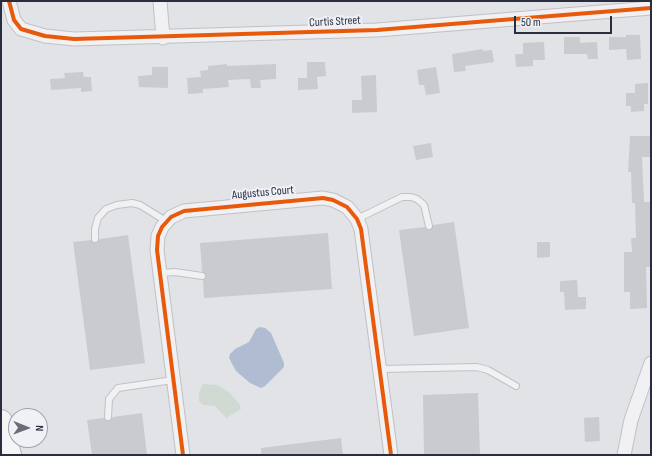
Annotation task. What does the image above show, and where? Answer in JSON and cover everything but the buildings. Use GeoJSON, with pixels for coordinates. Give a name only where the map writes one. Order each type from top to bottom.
{"type":"FeatureCollection","features":[{"type":"Feature","properties":{"kind":"highway"},"geometry":{"type":"LineString","coordinates":[[1,422],[9,455]]}},
{"type":"Feature","properties":{"kind":"street","name":"Curtis Street"},"geometry":{"type":"LineString","coordinates":[[9,1],[14,20],[21,29],[38,35],[61,38],[163,38],[376,30],[651,8]]}},
{"type":"Feature","properties":{"kind":"street"},"geometry":{"type":"LineString","coordinates":[[160,1],[163,38]]}},
{"type":"Feature","properties":{"kind":"street","name":"Augustus Court"},"geometry":{"type":"LineString","coordinates":[[166,221],[175,214],[188,210],[323,198],[343,204],[357,219],[362,234],[391,455]]}},
{"type":"Feature","properties":{"kind":"street"},"geometry":{"type":"LineString","coordinates":[[166,221],[159,231],[157,240],[183,455]]}},
{"type":"Feature","properties":{"kind":"street"},"geometry":{"type":"LineString","coordinates":[[624,455],[631,420],[651,363]]}},
{"type":"Feature","properties":{"kind":"lane"},"geometry":{"type":"LineString","coordinates":[[357,219],[402,197],[412,197],[424,205],[429,226]]}},
{"type":"Feature","properties":{"kind":"lane"},"geometry":{"type":"LineString","coordinates":[[95,239],[95,229],[98,218],[106,210],[117,205],[132,203],[140,205],[166,221]]}},
{"type":"Feature","properties":{"kind":"lane"},"geometry":{"type":"LineString","coordinates":[[160,273],[175,272],[202,276]]}},
{"type":"Feature","properties":{"kind":"lane"},"geometry":{"type":"LineString","coordinates":[[380,369],[476,367],[488,370],[516,386]]}},
{"type":"Feature","properties":{"kind":"lane"},"geometry":{"type":"LineString","coordinates":[[108,417],[107,406],[109,398],[118,388],[173,380]]}},
{"type":"Feature","properties":{"kind":"shaded area"},"geometry":{"type":"Polygon","coordinates":[[[203,384],[217,385],[229,392],[240,405],[241,409],[226,418],[215,406],[203,405],[199,401],[199,392],[203,384]]]}},
{"type":"Feature","properties":{"kind":"water"},"geometry":{"type":"Polygon","coordinates":[[[260,327],[265,328],[271,333],[284,363],[284,367],[265,386],[261,388],[250,383],[236,371],[229,358],[230,354],[235,349],[249,342],[256,329],[260,327]]]}},
{"type":"Feature","properties":{"kind":"cycle path"},"geometry":{"type":"LineString","coordinates":[[9,1],[14,20],[21,29],[45,36],[74,39],[377,30],[651,8]]}},
{"type":"Feature","properties":{"kind":"cycle path"},"geometry":{"type":"LineString","coordinates":[[183,455],[157,250],[158,236],[162,227],[171,217],[184,211],[323,198],[333,200],[347,207],[357,219],[361,229],[391,455]]}}]}
